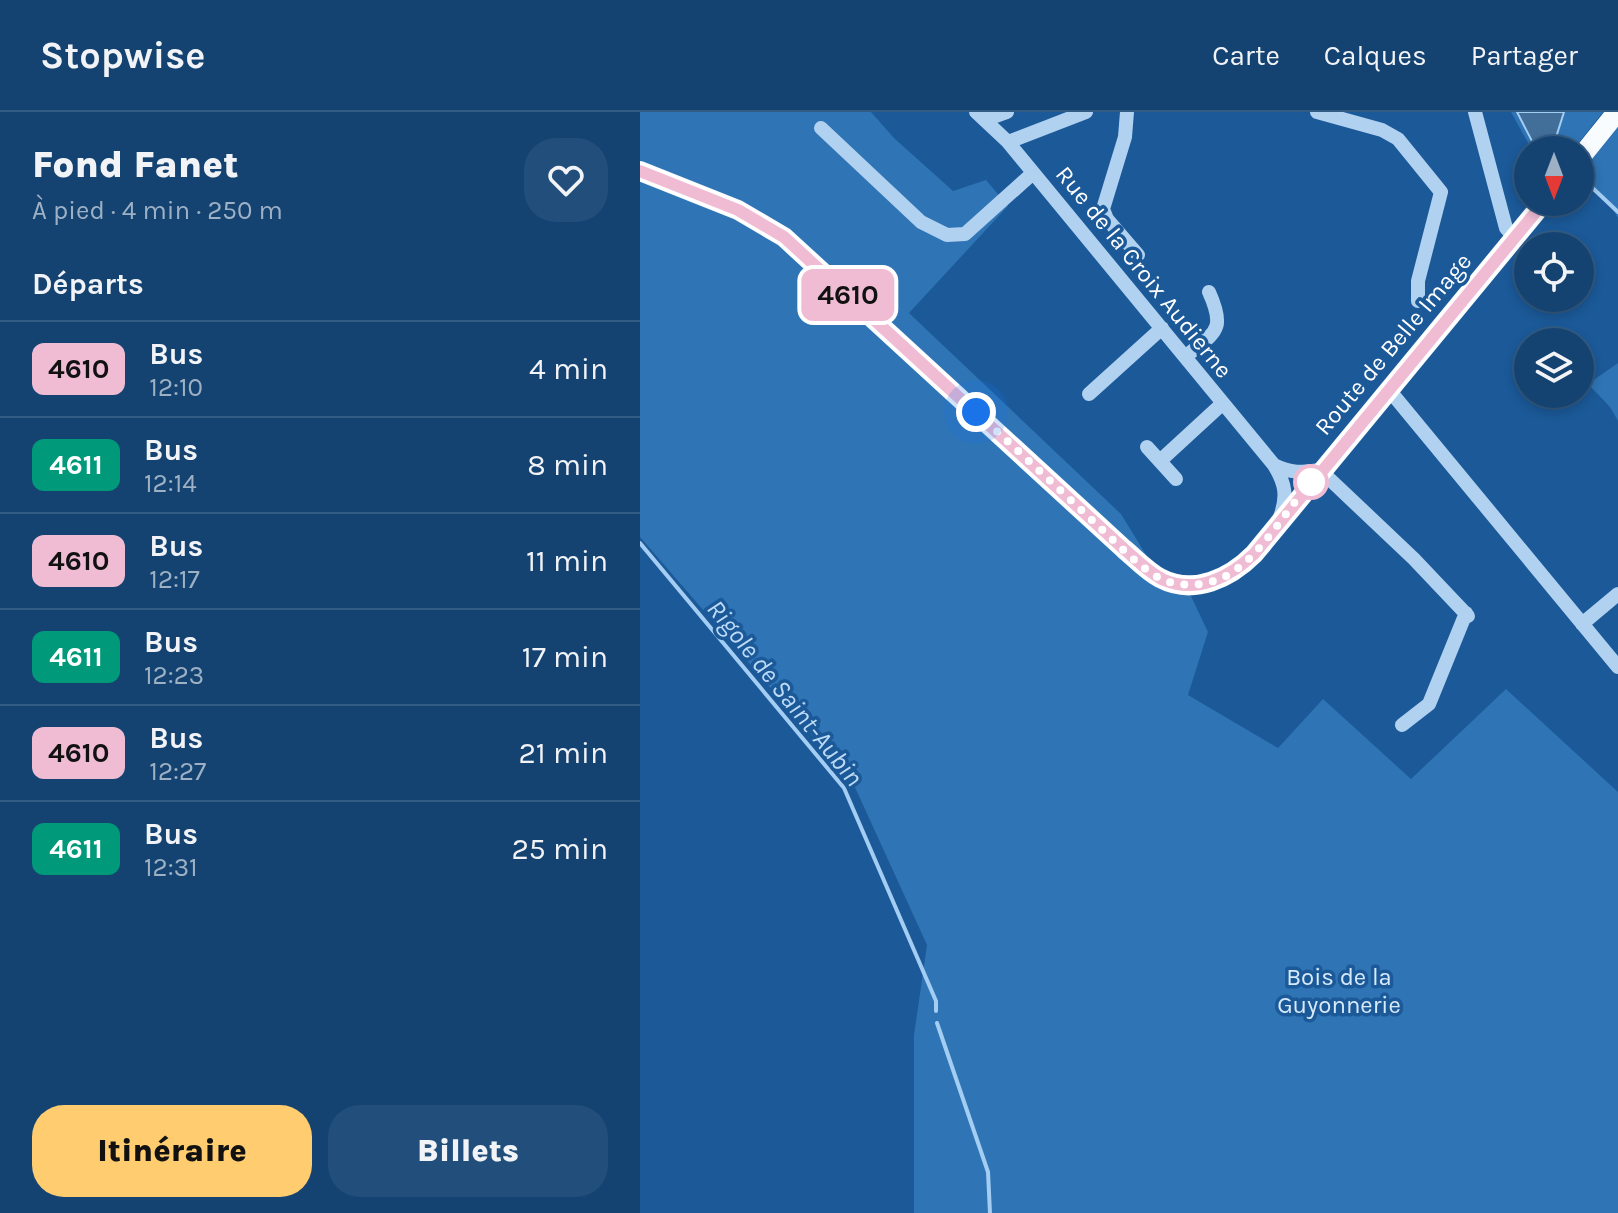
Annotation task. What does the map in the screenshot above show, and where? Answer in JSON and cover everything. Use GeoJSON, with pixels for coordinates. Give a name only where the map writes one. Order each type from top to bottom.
{"type":"FeatureCollection","features":[{"type":"Feature","properties":{"kind":"main road"},"geometry":{"type":"LineString","coordinates":[[1594,141],[1617,112]]}},
{"type":"Feature","properties":{"kind":"main road","name":"Route de Belle Image"},"geometry":{"type":"LineString","coordinates":[[640,171],[738,210],[784,237],[1124,549],[1162,579],[1195,585],[1227,576],[1254,554],[1320,470],[1390,391],[1514,239]]}},
{"type":"Feature","properties":{"kind":"main road","name":"Route de Belle Image"},"geometry":{"type":"LineString","coordinates":[[1520,232],[1533,216]]}},
{"type":"Feature","properties":{"kind":"street"},"geometry":{"type":"LineString","coordinates":[[980,116],[1007,112]]}},
{"type":"Feature","properties":{"kind":"street"},"geometry":{"type":"LineString","coordinates":[[1008,142],[1086,112]]}},
{"type":"Feature","properties":{"kind":"street"},"geometry":{"type":"LineString","coordinates":[[1127,112],[1125,137],[1103,209],[1107,219],[1138,255]]}},
{"type":"Feature","properties":{"kind":"street"},"geometry":{"type":"LineString","coordinates":[[1317,112],[1382,130],[1398,139],[1441,192],[1418,281],[1418,301]]}},
{"type":"Feature","properties":{"kind":"street"},"geometry":{"type":"LineString","coordinates":[[1475,112],[1506,228],[1514,237]]}},
{"type":"Feature","properties":{"kind":"street","name":"Rue de la Croix Audierne"},"geometry":{"type":"LineString","coordinates":[[980,116],[1008,142],[1274,465],[1284,480],[1286,500],[1279,521]]}},
{"type":"Feature","properties":{"kind":"street"},"geometry":{"type":"LineString","coordinates":[[821,128],[921,222],[947,235],[965,234],[1033,173]]}},
{"type":"Feature","properties":{"kind":"street"},"geometry":{"type":"LineString","coordinates":[[1185,357],[1216,331],[1219,320],[1209,292]]}},
{"type":"Feature","properties":{"kind":"street"},"geometry":{"type":"LineString","coordinates":[[1089,394],[1162,328]]}},
{"type":"Feature","properties":{"kind":"street"},"geometry":{"type":"LineString","coordinates":[[1390,391],[1618,667]]}},
{"type":"Feature","properties":{"kind":"street"},"geometry":{"type":"LineString","coordinates":[[1161,460],[1223,403]]}},
{"type":"Feature","properties":{"kind":"street"},"geometry":{"type":"LineString","coordinates":[[1147,447],[1176,479]]}},
{"type":"Feature","properties":{"kind":"street"},"geometry":{"type":"LineString","coordinates":[[1274,465],[1286,471],[1302,473],[1320,470],[1467,614],[1429,704],[1402,725]]}},
{"type":"Feature","properties":{"kind":"street"},"geometry":{"type":"LineString","coordinates":[[1582,624],[1618,594]]}},
{"type":"Feature","properties":{"kind":"green space","name":"Bois de la Guyonnerie"},"geometry":{"type":"Polygon","coordinates":[[[640,112],[871,112],[894,138],[953,191],[986,180],[1008,206],[909,313],[1121,514],[1167,589],[1191,596],[1208,632],[1188,695],[1278,748],[1323,699],[1411,779],[1506,689],[1618,792],[1618,1213],[914,1213],[914,1035],[927,945],[853,783],[640,537],[640,112]]]}},
{"type":"Feature","properties":{"kind":"green space"},"geometry":{"type":"Polygon","coordinates":[[[1511,112],[1603,112],[1584,136],[1524,136],[1511,112]]]}},
{"type":"Feature","properties":{"kind":"green space"},"geometry":{"type":"Polygon","coordinates":[[[1618,126],[1618,218],[1612,208],[1594,192],[1594,153],[1618,126]]]}},
{"type":"Feature","properties":{"kind":"green space"},"geometry":{"type":"Polygon","coordinates":[[[1618,363],[1618,421],[1594,390],[1594,380],[1618,363]]]}},
{"type":"Feature","properties":{"kind":"shaded area"},"geometry":{"type":"Polygon","coordinates":[[[1517,112],[1564,112],[1556,136],[1529,136],[1517,112]]]}},
{"type":"Feature","properties":{"kind":"waterway"},"geometry":{"type":"LineString","coordinates":[[1594,189],[1618,212]]}},
{"type":"Feature","properties":{"kind":"waterway","name":"Rigole de Saint-Aubin"},"geometry":{"type":"LineString","coordinates":[[640,543],[844,788],[936,1001],[936,1011]]}},
{"type":"Feature","properties":{"kind":"waterway","name":"Rigole de Saint-Aubin"},"geometry":{"type":"LineString","coordinates":[[937,1023],[988,1172],[990,1213]]}},
{"type":"Feature","properties":{"kind":"bus line","name":"4610"},"geometry":{"type":"LineString","coordinates":[[640,171],[738,210],[784,237],[1124,549],[1162,579],[1185,585],[1227,576],[1254,554],[1320,470],[1390,391],[1533,216]]}},
{"type":"Feature","properties":{"kind":"route"},"geometry":{"type":"LineString","coordinates":[[976,412],[1124,549],[1153,573],[1175,583],[1195,585],[1227,576],[1254,554],[1311,482]]}}]}
